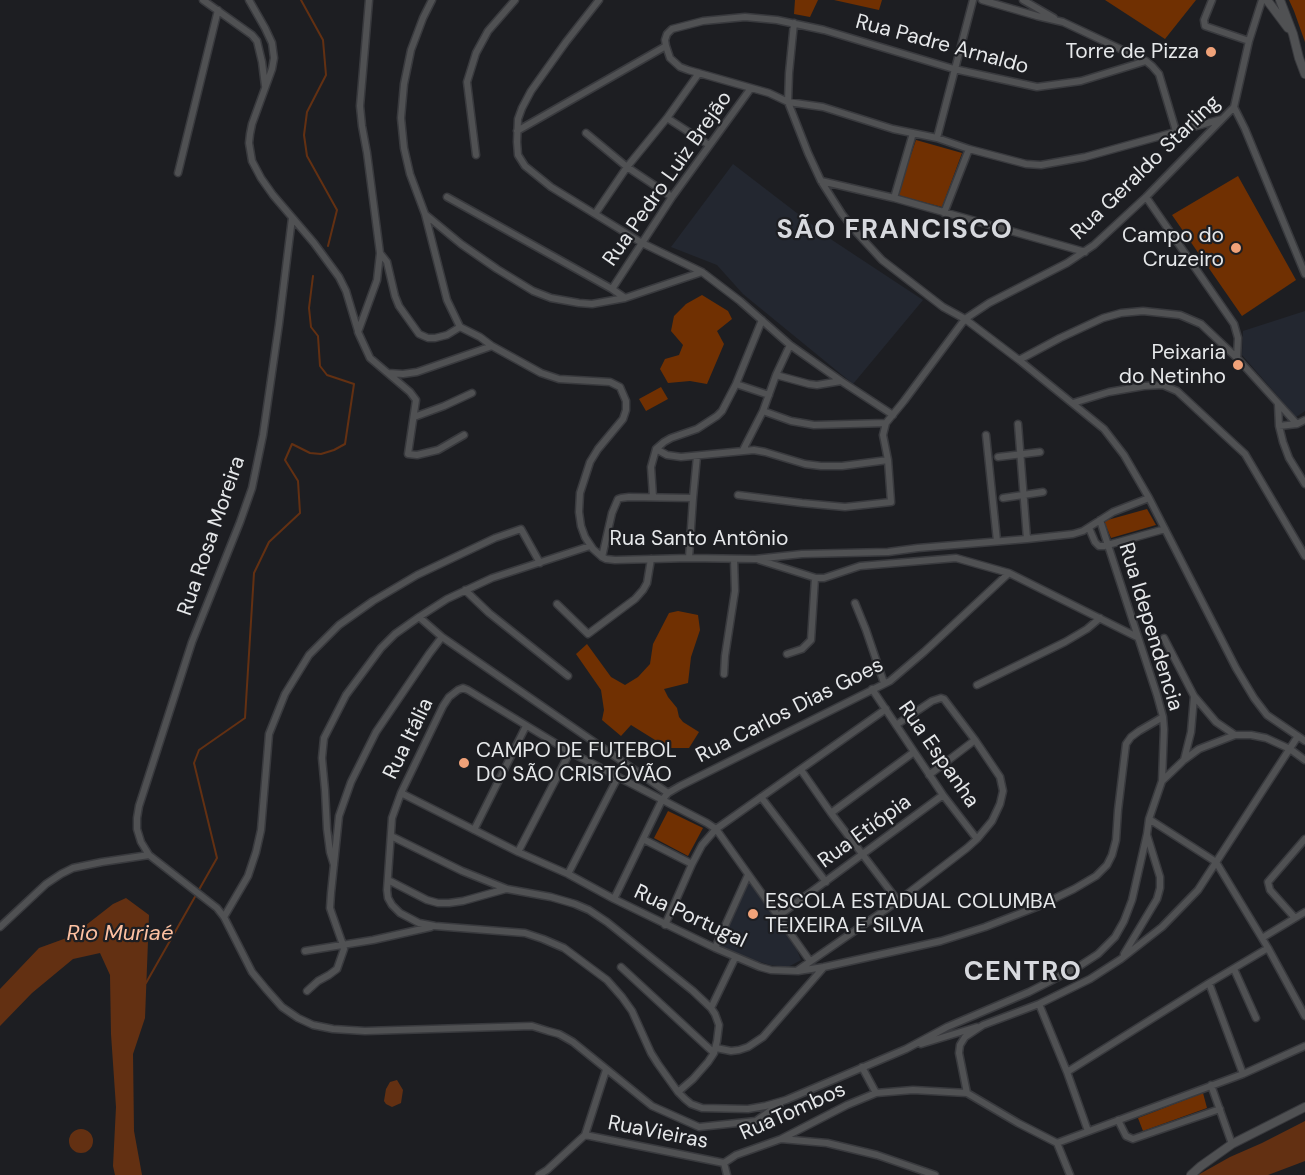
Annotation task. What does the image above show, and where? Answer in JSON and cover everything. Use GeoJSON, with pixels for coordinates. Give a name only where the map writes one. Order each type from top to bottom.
{"type":"FeatureCollection","features":[{"type":"Feature","properties":{"kind":"street"},"geometry":{"type":"LineString","coordinates":[[203,0],[257,41],[265,89]]}},
{"type":"Feature","properties":{"kind":"street"},"geometry":{"type":"LineString","coordinates":[[249,0],[272,43],[274,58],[250,134],[252,161],[273,195],[314,243],[339,277],[346,291],[358,332],[370,358],[415,396],[408,454],[417,455],[438,450],[464,435]]}},
{"type":"Feature","properties":{"kind":"street"},"geometry":{"type":"LineString","coordinates":[[358,332],[377,280],[380,253],[360,106],[369,0]]}},
{"type":"Feature","properties":{"kind":"street"},"geometry":{"type":"LineString","coordinates":[[432,0],[411,50],[404,84],[401,118],[404,148],[410,174],[425,214],[447,300],[460,327],[492,346]]}},
{"type":"Feature","properties":{"kind":"street"},"geometry":{"type":"LineString","coordinates":[[476,155],[467,82],[476,53],[488,31],[515,0]]}},
{"type":"Feature","properties":{"kind":"street"},"geometry":{"type":"LineString","coordinates":[[599,0],[531,91],[522,108],[518,119],[518,154],[525,166],[551,187],[642,243],[702,272],[790,345],[893,415]]}},
{"type":"Feature","properties":{"kind":"street"},"geometry":{"type":"LineString","coordinates":[[936,138],[973,0]]}},
{"type":"Feature","properties":{"kind":"street"},"geometry":{"type":"LineString","coordinates":[[982,0],[1063,22]]}},
{"type":"Feature","properties":{"kind":"street"},"geometry":{"type":"LineString","coordinates":[[1023,0],[1063,22],[1146,61],[1159,74],[1176,131]]}},
{"type":"Feature","properties":{"kind":"street"},"geometry":{"type":"LineString","coordinates":[[1212,0],[1204,20],[1205,26],[1249,41]]}},
{"type":"Feature","properties":{"kind":"street"},"geometry":{"type":"LineString","coordinates":[[1266,1],[1279,0],[1293,34],[1305,74]]}},
{"type":"Feature","properties":{"kind":"street"},"geometry":{"type":"LineString","coordinates":[[1266,1],[1293,34]]}},
{"type":"Feature","properties":{"kind":"street","name":"Rua Geraldo Starling"},"geometry":{"type":"LineString","coordinates":[[965,319],[1067,263],[1094,245],[1146,197],[1234,107],[1249,41],[1258,12],[1266,1]]}},
{"type":"Feature","properties":{"kind":"street"},"geometry":{"type":"LineString","coordinates":[[178,173],[218,10]]}},
{"type":"Feature","properties":{"kind":"street","name":"Rua Padre Arnaldo"},"geometry":{"type":"LineString","coordinates":[[666,46],[665,40],[672,29],[703,21],[745,17],[777,20],[824,30],[954,69],[1037,87],[1081,81],[1146,61]]}},
{"type":"Feature","properties":{"kind":"street"},"geometry":{"type":"LineString","coordinates":[[794,23],[788,102],[821,181],[842,214],[882,260],[1019,360],[1104,429],[1113,439],[1149,498],[1236,668],[1261,708],[1276,723],[1305,741]]}},
{"type":"Feature","properties":{"kind":"street"},"geometry":{"type":"LineString","coordinates":[[517,131],[666,46],[670,58],[680,67],[769,93],[788,102],[823,107],[893,129],[936,138],[1026,164],[1041,165],[1086,157],[1222,119]]}},
{"type":"Feature","properties":{"kind":"street"},"geometry":{"type":"LineString","coordinates":[[595,214],[627,167],[699,73]]}},
{"type":"Feature","properties":{"kind":"street","name":"Rua Pedro Luiz Brejão"},"geometry":{"type":"LineString","coordinates":[[612,289],[672,197],[751,88]]}},
{"type":"Feature","properties":{"kind":"street"},"geometry":{"type":"LineString","coordinates":[[1234,107],[1305,274]]}},
{"type":"Feature","properties":{"kind":"street"},"geometry":{"type":"LineString","coordinates":[[666,118],[710,145]]}},
{"type":"Feature","properties":{"kind":"street"},"geometry":{"type":"LineString","coordinates":[[586,133],[627,167],[672,197]]}},
{"type":"Feature","properties":{"kind":"street"},"geometry":{"type":"LineString","coordinates":[[894,198],[913,134]]}},
{"type":"Feature","properties":{"kind":"street"},"geometry":{"type":"LineString","coordinates":[[944,213],[969,149]]}},
{"type":"Feature","properties":{"kind":"street"},"geometry":{"type":"LineString","coordinates":[[821,181],[894,198],[1085,252]]}},
{"type":"Feature","properties":{"kind":"street"},"geometry":{"type":"LineString","coordinates":[[447,197],[625,298]]}},
{"type":"Feature","properties":{"kind":"street"},"geometry":{"type":"LineString","coordinates":[[1146,197],[1234,324],[1238,338],[1237,358]]}},
{"type":"Feature","properties":{"kind":"street"},"geometry":{"type":"LineString","coordinates":[[425,214],[461,244],[497,269],[533,291],[551,298],[592,304],[625,298],[702,272]]}},
{"type":"Feature","properties":{"kind":"street","name":"Rua Rosa Moreira"},"geometry":{"type":"LineString","coordinates":[[149,855],[141,842],[136,818],[192,642],[252,488],[263,435],[292,218]]}},
{"type":"Feature","properties":{"kind":"street"},"geometry":{"type":"LineString","coordinates":[[380,253],[387,262],[399,306],[419,334],[435,338],[447,335],[460,327]]}},
{"type":"Feature","properties":{"kind":"street"},"geometry":{"type":"LineString","coordinates":[[1019,360],[1103,318],[1121,313],[1143,311],[1180,315],[1201,324],[1237,358],[1298,424]]}},
{"type":"Feature","properties":{"kind":"street"},"geometry":{"type":"LineString","coordinates":[[738,495],[845,507],[891,502],[888,460],[883,435],[886,423],[965,319]]}},
{"type":"Feature","properties":{"kind":"street"},"geometry":{"type":"LineString","coordinates":[[653,497],[651,467],[656,449],[664,442],[697,429],[717,416],[728,401],[736,384],[762,320]]}},
{"type":"Feature","properties":{"kind":"street"},"geometry":{"type":"LineString","coordinates":[[743,450],[763,411],[790,345]]}},
{"type":"Feature","properties":{"kind":"street"},"geometry":{"type":"LineString","coordinates":[[388,373],[417,372],[492,346]]}},
{"type":"Feature","properties":{"kind":"street","name":"Rua Santo Antônio"},"geometry":{"type":"LineString","coordinates":[[492,346],[541,373],[560,379],[610,382],[620,387],[623,392],[626,401],[623,419],[590,462],[580,493],[581,526],[590,546],[602,557],[615,560],[755,559],[789,555],[888,552],[1027,539],[1073,534],[1089,528],[1113,512],[1149,498]]}},
{"type":"Feature","properties":{"kind":"street"},"geometry":{"type":"LineString","coordinates":[[776,375],[817,385],[841,381]]}},
{"type":"Feature","properties":{"kind":"street"},"geometry":{"type":"LineString","coordinates":[[736,384],[769,395]]}},
{"type":"Feature","properties":{"kind":"street"},"geometry":{"type":"LineString","coordinates":[[1073,403],[1109,392],[1144,386],[1162,385],[1176,391],[1245,454],[1305,556]]}},
{"type":"Feature","properties":{"kind":"street"},"geometry":{"type":"LineString","coordinates":[[414,417],[472,393]]}},
{"type":"Feature","properties":{"kind":"street"},"geometry":{"type":"LineString","coordinates":[[1278,403],[1279,426],[1283,442],[1289,458],[1305,484]]}},
{"type":"Feature","properties":{"kind":"street"},"geometry":{"type":"LineString","coordinates":[[763,411],[790,421],[814,425],[886,423]]}},
{"type":"Feature","properties":{"kind":"street"},"geometry":{"type":"LineString","coordinates":[[1279,426],[1298,424],[1305,420]]}},
{"type":"Feature","properties":{"kind":"street"},"geometry":{"type":"LineString","coordinates":[[1018,424],[1027,539]]}},
{"type":"Feature","properties":{"kind":"street"},"geometry":{"type":"LineString","coordinates":[[986,435],[997,541]]}},
{"type":"Feature","properties":{"kind":"street"},"geometry":{"type":"LineString","coordinates":[[656,449],[673,457],[754,450],[820,466],[842,466],[888,460]]}},
{"type":"Feature","properties":{"kind":"street"},"geometry":{"type":"LineString","coordinates":[[998,458],[1040,452]]}},
{"type":"Feature","properties":{"kind":"street"},"geometry":{"type":"LineString","coordinates":[[689,558],[697,456]]}},
{"type":"Feature","properties":{"kind":"street"},"geometry":{"type":"LineString","coordinates":[[1003,498],[1043,492]]}},
{"type":"Feature","properties":{"kind":"street"},"geometry":{"type":"LineString","coordinates":[[602,557],[612,513],[618,499],[629,497],[693,498]]}},
{"type":"Feature","properties":{"kind":"street","name":"Rua Idependencia"},"geometry":{"type":"LineString","coordinates":[[1101,520],[1163,717],[1162,782]]}},
{"type":"Feature","properties":{"kind":"street"},"geometry":{"type":"LineString","coordinates":[[1089,528],[1099,546],[1165,529]]}},
{"type":"Feature","properties":{"kind":"street"},"geometry":{"type":"LineString","coordinates":[[224,917],[248,876],[256,852],[261,830],[270,734],[285,694],[309,655],[339,625],[373,601],[417,575],[495,538],[521,529],[540,563]]}},
{"type":"Feature","properties":{"kind":"street"},"geometry":{"type":"LineString","coordinates":[[334,865],[328,840],[322,758],[324,738],[346,695],[381,648],[419,616],[465,591],[492,578],[590,546]]}},
{"type":"Feature","properties":{"kind":"street"},"geometry":{"type":"LineString","coordinates":[[787,569],[789,555]]}},
{"type":"Feature","properties":{"kind":"street"},"geometry":{"type":"LineString","coordinates":[[755,559],[815,578],[824,578],[860,566],[956,558],[1008,573],[1138,638]]}},
{"type":"Feature","properties":{"kind":"street"},"geometry":{"type":"LineString","coordinates":[[556,604],[588,634],[635,599],[643,590],[649,576],[651,559]]}},
{"type":"Feature","properties":{"kind":"street"},"geometry":{"type":"LineString","coordinates":[[724,674],[735,591],[734,559]]}},
{"type":"Feature","properties":{"kind":"street","name":"Rua Carlos Dias Goes"},"geometry":{"type":"LineString","coordinates":[[614,899],[662,800],[668,793],[894,678],[1008,573]]}},
{"type":"Feature","properties":{"kind":"street"},"geometry":{"type":"LineString","coordinates":[[787,654],[802,649],[811,640],[815,578]]}},
{"type":"Feature","properties":{"kind":"street"},"geometry":{"type":"LineString","coordinates":[[465,591],[568,676]]}},
{"type":"Feature","properties":{"kind":"street"},"geometry":{"type":"LineString","coordinates":[[855,603],[884,683]]}},
{"type":"Feature","properties":{"kind":"street"},"geometry":{"type":"LineString","coordinates":[[419,616],[442,638],[668,793]]}},
{"type":"Feature","properties":{"kind":"street"},"geometry":{"type":"LineString","coordinates":[[977,685],[1065,642],[1100,618]]}},
{"type":"Feature","properties":{"kind":"street"},"geometry":{"type":"LineString","coordinates":[[307,992],[318,981],[337,969],[342,956],[343,945],[330,908],[339,816],[345,798],[376,732],[442,638]]}},
{"type":"Feature","properties":{"kind":"street"},"geometry":{"type":"LineString","coordinates":[[1164,638],[1194,696],[1216,722],[1235,735]]}},
{"type":"Feature","properties":{"kind":"street","name":"Rua Itália"},"geometry":{"type":"LineString","coordinates":[[678,1092],[651,1053],[632,1011],[622,997],[607,980],[564,948],[525,933],[435,926],[419,923],[400,913],[388,898],[387,890],[392,818],[401,793],[443,706],[455,691],[463,688],[570,752],[716,829]]}},
{"type":"Feature","properties":{"kind":"street","name":"Rua Espanha"},"geometry":{"type":"LineString","coordinates":[[872,689],[929,775],[977,839]]}},
{"type":"Feature","properties":{"kind":"street"},"geometry":{"type":"LineString","coordinates":[[1184,760],[1191,732],[1194,696]]}},
{"type":"Feature","properties":{"kind":"street"},"geometry":{"type":"LineString","coordinates":[[798,971],[968,848],[992,821],[1000,804],[1003,791],[1000,777],[944,699],[932,701],[897,725]]}},
{"type":"Feature","properties":{"kind":"street"},"geometry":{"type":"LineString","coordinates":[[665,925],[702,845],[716,829],[886,708]]}},
{"type":"Feature","properties":{"kind":"street","name":"Rua Portugal"},"geometry":{"type":"LineString","coordinates":[[401,793],[518,852],[568,874],[665,925],[735,957],[771,970],[798,971],[941,941],[985,927],[1074,890],[1096,876],[1107,865],[1116,840],[1126,744],[1139,730],[1163,717]]}},
{"type":"Feature","properties":{"kind":"street"},"geometry":{"type":"LineString","coordinates":[[474,830],[526,726]]}},
{"type":"Feature","properties":{"kind":"street"},"geometry":{"type":"LineString","coordinates":[[906,1049],[1078,967],[1098,954],[1115,937],[1132,900],[1149,819],[1162,782],[1199,749],[1235,735],[1251,735],[1266,738],[1290,749],[1305,760]]}},
{"type":"Feature","properties":{"kind":"street"},"geometry":{"type":"LineString","coordinates":[[391,836],[462,872],[507,889],[575,904],[607,922],[693,991],[715,1014],[719,1025],[715,1050],[702,1070],[678,1092],[691,1104],[702,1108],[748,1109],[765,1107],[786,1100],[906,1049],[1040,1004],[1121,959],[1162,927],[1198,890],[1298,736]]}},
{"type":"Feature","properties":{"kind":"street"},"geometry":{"type":"LineString","coordinates":[[929,775],[975,740]]}},
{"type":"Feature","properties":{"kind":"street"},"geometry":{"type":"LineString","coordinates":[[518,852],[570,752]]}},
{"type":"Feature","properties":{"kind":"street"},"geometry":{"type":"LineString","coordinates":[[831,813],[914,752]]}},
{"type":"Feature","properties":{"kind":"street"},"geometry":{"type":"LineString","coordinates":[[801,770],[898,900]]}},
{"type":"Feature","properties":{"kind":"street"},"geometry":{"type":"LineString","coordinates":[[568,874],[618,777]]}},
{"type":"Feature","properties":{"kind":"street","name":"Rua Etiópia"},"geometry":{"type":"LineString","coordinates":[[777,917],[943,795]]}},
{"type":"Feature","properties":{"kind":"street"},"geometry":{"type":"LineString","coordinates":[[761,797],[826,882]]}},
{"type":"Feature","properties":{"kind":"street"},"geometry":{"type":"LineString","coordinates":[[1149,819],[1216,862],[1268,948],[1305,1016]]}},
{"type":"Feature","properties":{"kind":"street"},"geometry":{"type":"LineString","coordinates":[[716,829],[810,961]]}},
{"type":"Feature","properties":{"kind":"street"},"geometry":{"type":"LineString","coordinates":[[1121,959],[1157,899],[1160,888],[1160,877],[1147,834]]}},
{"type":"Feature","properties":{"kind":"street"},"geometry":{"type":"LineString","coordinates":[[643,839],[692,864]]}},
{"type":"Feature","properties":{"kind":"street"},"geometry":{"type":"LineString","coordinates":[[1295,918],[1280,902],[1268,882],[1305,839]]}},
{"type":"Feature","properties":{"kind":"street"},"geometry":{"type":"LineString","coordinates":[[0,927],[46,884],[61,874],[92,864],[149,855],[217,908],[224,917],[252,972],[266,990],[282,1007],[313,1025],[365,1031],[532,1026],[559,1034],[573,1042],[652,1106],[699,1127],[756,1121],[786,1100]]}},
{"type":"Feature","properties":{"kind":"street"},"geometry":{"type":"LineString","coordinates":[[715,948],[748,875]]}},
{"type":"Feature","properties":{"kind":"street"},"geometry":{"type":"LineString","coordinates":[[388,880],[438,903],[463,901],[507,889]]}},
{"type":"Feature","properties":{"kind":"street"},"geometry":{"type":"LineString","coordinates":[[1262,938],[1305,912]]}},
{"type":"Feature","properties":{"kind":"street"},"geometry":{"type":"LineString","coordinates":[[305,951],[435,926]]}},
{"type":"Feature","properties":{"kind":"street"},"geometry":{"type":"LineString","coordinates":[[1067,1072],[1268,948]]}},
{"type":"Feature","properties":{"kind":"street"},"geometry":{"type":"LineString","coordinates":[[711,1008],[735,957]]}},
{"type":"Feature","properties":{"kind":"street"},"geometry":{"type":"LineString","coordinates":[[621,968],[715,1050],[731,1051],[748,1047],[763,1037],[824,967]]}},
{"type":"Feature","properties":{"kind":"street"},"geometry":{"type":"LineString","coordinates":[[1234,969],[1256,1018]]}},
{"type":"Feature","properties":{"kind":"street"},"geometry":{"type":"LineString","coordinates":[[1209,983],[1243,1074]]}},
{"type":"Feature","properties":{"kind":"street"},"geometry":{"type":"LineString","coordinates":[[1040,1004],[1088,1131]]}},
{"type":"Feature","properties":{"kind":"street"},"geometry":{"type":"LineString","coordinates":[[982,1025],[965,1037],[960,1045],[959,1053],[967,1093],[1057,1143],[1070,1175]]}},
{"type":"Feature","properties":{"kind":"street"},"geometry":{"type":"LineString","coordinates":[[1057,1143],[1243,1074],[1305,1046]]}},
{"type":"Feature","properties":{"kind":"street"},"geometry":{"type":"LineString","coordinates":[[862,1067],[876,1093]]}},
{"type":"Feature","properties":{"kind":"street"},"geometry":{"type":"LineString","coordinates":[[539,1175],[585,1135],[606,1070]]}},
{"type":"Feature","properties":{"kind":"street"},"geometry":{"type":"LineString","coordinates":[[1211,1085],[1232,1144]]}},
{"type":"Feature","properties":{"kind":"street","name":"RuaTombos"},"geometry":{"type":"LineString","coordinates":[[724,1163],[736,1155],[781,1138],[876,1093],[913,1090],[967,1093]]}},
{"type":"Feature","properties":{"kind":"street"},"geometry":{"type":"LineString","coordinates":[[1191,1175],[1232,1144],[1305,1107]]}},
{"type":"Feature","properties":{"kind":"street"},"geometry":{"type":"LineString","coordinates":[[1118,1120],[1126,1136],[1133,1139],[1220,1108]]}},
{"type":"Feature","properties":{"kind":"street","name":"RuaVieiras"},"geometry":{"type":"LineString","coordinates":[[585,1135],[724,1163]]}},
{"type":"Feature","properties":{"kind":"street"},"geometry":{"type":"LineString","coordinates":[[781,1138],[828,1143],[869,1153],[935,1175]]}},
{"type":"Feature","properties":{"kind":"street"},"geometry":{"type":"LineString","coordinates":[[724,1163],[727,1175]]}},
{"type":"Feature","properties":{"kind":"shaded area"},"geometry":{"type":"Polygon","coordinates":[[[795,0],[818,0],[810,17],[794,14],[795,0]]]}},
{"type":"Feature","properties":{"kind":"shaded area"},"geometry":{"type":"Polygon","coordinates":[[[834,0],[882,0],[879,10],[834,0]]]}},
{"type":"Feature","properties":{"kind":"shaded area"},"geometry":{"type":"Polygon","coordinates":[[[1105,0],[1196,0],[1165,39],[1105,0]]]}},
{"type":"Feature","properties":{"kind":"shaded area"},"geometry":{"type":"Polygon","coordinates":[[[1289,0],[1305,0],[1305,42],[1294,11],[1289,0]]]}},
{"type":"Feature","properties":{"kind":"shaded area"},"geometry":{"type":"Polygon","coordinates":[[[916,140],[962,153],[942,207],[897,195],[916,140]]]}},
{"type":"Feature","properties":{"kind":"shaded area"},"geometry":{"type":"Polygon","coordinates":[[[733,164],[832,240],[923,300],[853,384],[743,294],[717,265],[671,247],[733,164]]]}},
{"type":"Feature","properties":{"kind":"shaded area","name":"Campo do Cruzeiro"},"geometry":{"type":"Polygon","coordinates":[[[1238,176],[1296,280],[1242,316],[1172,215],[1238,176]]]}},
{"type":"Feature","properties":{"kind":"shaded area"},"geometry":{"type":"Polygon","coordinates":[[[702,295],[728,311],[732,319],[717,331],[724,344],[707,384],[690,381],[668,383],[660,369],[665,359],[679,355],[683,345],[671,331],[674,316],[686,304],[702,295]]]}},
{"type":"Feature","properties":{"kind":"shaded area"},"geometry":{"type":"Polygon","coordinates":[[[1305,311],[1305,411],[1296,417],[1242,355],[1243,331],[1305,311]]]}},
{"type":"Feature","properties":{"kind":"shaded area"},"geometry":{"type":"Polygon","coordinates":[[[661,387],[668,399],[646,411],[639,399],[661,387]]]}},
{"type":"Feature","properties":{"kind":"shaded area"},"geometry":{"type":"Polygon","coordinates":[[[1147,509],[1156,525],[1111,538],[1104,521],[1147,509]]]}},
{"type":"Feature","properties":{"kind":"shaded area"},"geometry":{"type":"Polygon","coordinates":[[[678,611],[698,615],[700,630],[691,657],[688,683],[664,689],[683,722],[699,732],[689,748],[668,748],[631,725],[621,736],[602,720],[604,710],[601,690],[576,654],[587,644],[611,677],[625,685],[638,677],[650,664],[653,644],[669,613],[678,611]]]}},
{"type":"Feature","properties":{"kind":"shaded area"},"geometry":{"type":"Polygon","coordinates":[[[668,811],[703,828],[688,856],[654,838],[668,811]]]}},
{"type":"Feature","properties":{"kind":"shaded area","name":"ESCOLA ESTADUAL COLUMBA TEIXEIRA E SILVA"},"geometry":{"type":"Polygon","coordinates":[[[749,882],[797,950],[801,960],[788,967],[770,965],[720,946],[749,882]]]}},
{"type":"Feature","properties":{"kind":"shaded area"},"geometry":{"type":"Polygon","coordinates":[[[1203,1093],[1207,1108],[1143,1131],[1138,1118],[1203,1093]]]}},
{"type":"Feature","properties":{"kind":"water","name":"Rio Muriaé"},"geometry":{"type":"Polygon","coordinates":[[[126,898],[149,915],[145,1018],[133,1054],[134,1131],[142,1175],[115,1175],[113,1166],[116,1107],[110,975],[100,953],[73,959],[32,993],[0,1026],[0,989],[39,948],[72,936],[113,904],[126,898]]]}},
{"type":"Feature","properties":{"kind":"water"},"geometry":{"type":"Polygon","coordinates":[[[397,1080],[403,1090],[401,1103],[392,1107],[384,1101],[386,1089],[390,1082],[397,1080]]]}},
{"type":"Feature","properties":{"kind":"water"},"geometry":{"type":"Polygon","coordinates":[[[1305,1121],[1305,1161],[1268,1175],[1198,1175],[1230,1157],[1305,1121]]]}},
{"type":"Feature","properties":{"kind":"water"},"geometry":{"type":"Polygon","coordinates":[[[81,1129],[89,1133],[93,1141],[89,1149],[81,1153],[73,1149],[69,1141],[73,1133],[81,1129]]]}},
{"type":"Feature","properties":{"kind":"waterway"},"geometry":{"type":"LineString","coordinates":[[301,0],[323,40],[326,75],[307,112],[304,135],[307,156],[337,210],[328,246]]}},
{"type":"Feature","properties":{"kind":"waterway"},"geometry":{"type":"LineString","coordinates":[[146,983],[217,858],[194,763],[199,750],[245,718],[254,573],[269,542],[300,513],[298,481],[285,460],[292,444],[310,453],[321,454],[345,444],[354,384],[327,375],[320,366],[318,336],[311,327],[309,308],[313,276]]}},
{"type":"Feature","properties":{"kind":"place","name":"Torre de Pizza"},"geometry":{"type":"Point","coordinates":[1211,52]}},
{"type":"Feature","properties":{"kind":"place","name":"Campo do Cruzeiro"},"geometry":{"type":"Point","coordinates":[1236,248]}},
{"type":"Feature","properties":{"kind":"place","name":"Peixaria do Netinho"},"geometry":{"type":"Point","coordinates":[1238,365]}},
{"type":"Feature","properties":{"kind":"place","name":"CAMPO DE FUTEBOL DO SÃO CRISTÓVÃO"},"geometry":{"type":"Point","coordinates":[464,763]}},
{"type":"Feature","properties":{"kind":"place","name":"ESCOLA ESTADUAL COLUMBA TEIXEIRA E SILVA"},"geometry":{"type":"Point","coordinates":[753,914]}},
{"type":"Feature","properties":{"kind":"district","name":"SÃO FRANCISCO"},"geometry":{"type":"Point","coordinates":[895,231]}},
{"type":"Feature","properties":{"kind":"district","name":"CENTRO"},"geometry":{"type":"Point","coordinates":[1023,973]}}]}
